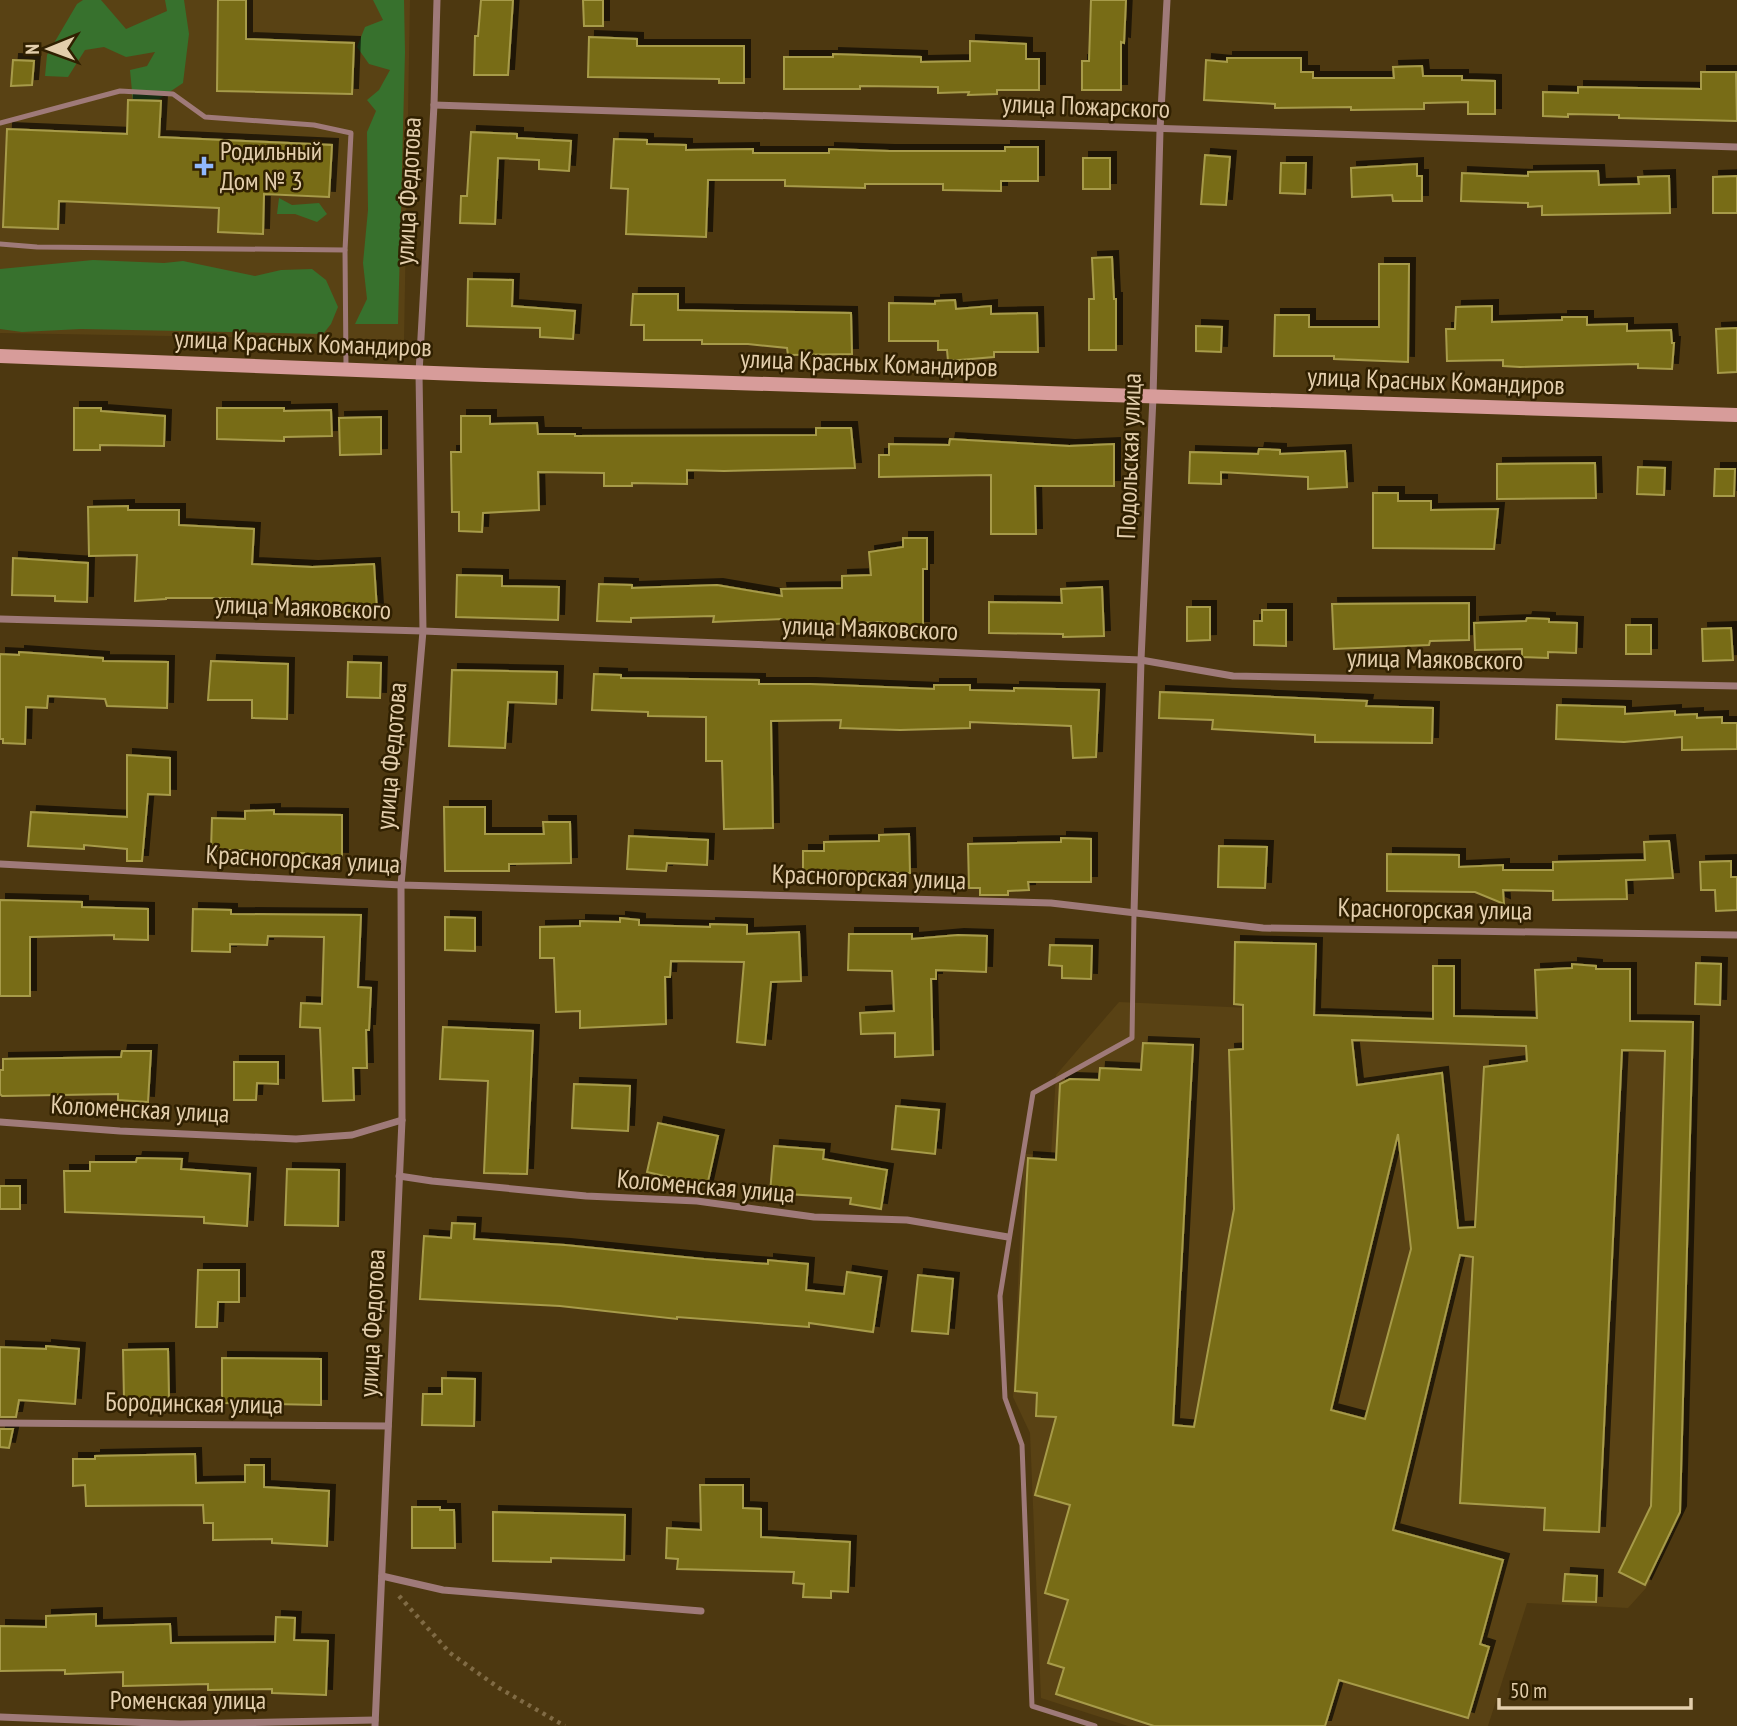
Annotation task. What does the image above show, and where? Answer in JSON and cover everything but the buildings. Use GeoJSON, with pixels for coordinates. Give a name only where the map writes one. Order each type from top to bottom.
{"type":"FeatureCollection","features":[{"type":"Feature","properties":{"kind":"street","name":"улица Федотова"},"geometry":{"type":"LineString","coordinates":[[375,1723],[402,1120],[401,885],[423,631],[419,373],[434,106],[437,0]]}},
{"type":"Feature","properties":{"kind":"street","name":"Подольская улица"},"geometry":{"type":"LineString","coordinates":[[1134,913],[1160,130],[1167,0]]}},
{"type":"Feature","properties":{"kind":"street","name":"улица Пожарского"},"geometry":{"type":"LineString","coordinates":[[434,106],[1737,147]]}},
{"type":"Feature","properties":{"kind":"street","name":"улица Красных Командиров"},"geometry":{"type":"LineString","coordinates":[[0,356],[419,373],[1737,415]]}},
{"type":"Feature","properties":{"kind":"street","name":"улица Маяковского"},"geometry":{"type":"LineString","coordinates":[[0,619],[423,631],[1141,660],[1233,676],[1737,686]]}},
{"type":"Feature","properties":{"kind":"street","name":"Красногорская улица"},"geometry":{"type":"LineString","coordinates":[[0,864],[401,885],[1051,903],[1263,928],[1737,935]]}},
{"type":"Feature","properties":{"kind":"street","name":"Коломенская улица"},"geometry":{"type":"LineString","coordinates":[[0,1122],[120,1131],[296,1139],[352,1135],[402,1120]]}},
{"type":"Feature","properties":{"kind":"street","name":"Коломенская улица"},"geometry":{"type":"LineString","coordinates":[[399,1176],[586,1196],[697,1201],[814,1217],[907,1220],[1008,1237]]}},
{"type":"Feature","properties":{"kind":"street","name":"Бородинская улица"},"geometry":{"type":"LineString","coordinates":[[0,1423],[388,1426]]}},
{"type":"Feature","properties":{"kind":"street"},"geometry":{"type":"LineString","coordinates":[[382,1576],[443,1590],[701,1611]]}},
{"type":"Feature","properties":{"kind":"street","name":"Роменская улица"},"geometry":{"type":"LineString","coordinates":[[0,1717],[180,1724],[375,1723]]}},
{"type":"Feature","properties":{"kind":"lane"},"geometry":{"type":"LineString","coordinates":[[0,123],[120,91],[173,94],[205,117],[314,125],[351,133],[345,250],[346,370]]}},
{"type":"Feature","properties":{"kind":"lane"},"geometry":{"type":"LineString","coordinates":[[0,244],[37,247],[345,250]]}},
{"type":"Feature","properties":{"kind":"lane"},"geometry":{"type":"LineString","coordinates":[[1096,1726],[1032,1706],[1022,1444],[1005,1398],[1000,1296],[1033,1093],[1132,1038],[1134,913]]}},
{"type":"Feature","properties":{"kind":"path"},"geometry":{"type":"LineString","coordinates":[[382,1576],[450,1653],[499,1688],[565,1726]]}},
{"type":"Feature","properties":{"kind":"shaded area","name":"Родильный Дом № 3"},"geometry":{"type":"Polygon","coordinates":[[[0,0],[410,0],[404,340],[0,333],[0,0]]]}},
{"type":"Feature","properties":{"kind":"shaded area"},"geometry":{"type":"Polygon","coordinates":[[[1119,1002],[1694,1022],[1681,1518],[1646,1588],[1628,1608],[1527,1603],[1488,1726],[1128,1726],[1041,1698],[1030,1433],[1013,1397],[1024,1154],[1051,1155],[1056,1075],[1119,1002]]]}},
{"type":"Feature","properties":{"kind":"green space"},"geometry":{"type":"Polygon","coordinates":[[[83,0],[101,0],[126,29],[167,11],[165,0],[184,0],[189,34],[183,83],[159,99],[133,102],[130,70],[147,66],[155,52],[126,57],[104,47],[85,50],[68,77],[45,76],[47,55],[77,4],[83,0]]]}},
{"type":"Feature","properties":{"kind":"green space"},"geometry":{"type":"Polygon","coordinates":[[[373,0],[404,0],[398,324],[355,324],[367,299],[363,263],[368,210],[367,132],[376,111],[367,100],[379,90],[390,70],[369,64],[357,47],[365,27],[383,20],[373,0]]]}},
{"type":"Feature","properties":{"kind":"green space"},"geometry":{"type":"Polygon","coordinates":[[[279,198],[292,205],[319,203],[327,214],[317,222],[295,214],[277,214],[279,198]]]}},
{"type":"Feature","properties":{"kind":"green space"},"geometry":{"type":"Polygon","coordinates":[[[93,260],[164,263],[183,261],[255,276],[281,270],[312,269],[326,280],[338,307],[331,324],[323,334],[81,329],[22,332],[0,329],[0,269],[93,260]]]}},
{"type":"Feature","properties":{"kind":"place","name":"Родильный Дом № 3"},"geometry":{"type":"Point","coordinates":[204,166]}}]}
